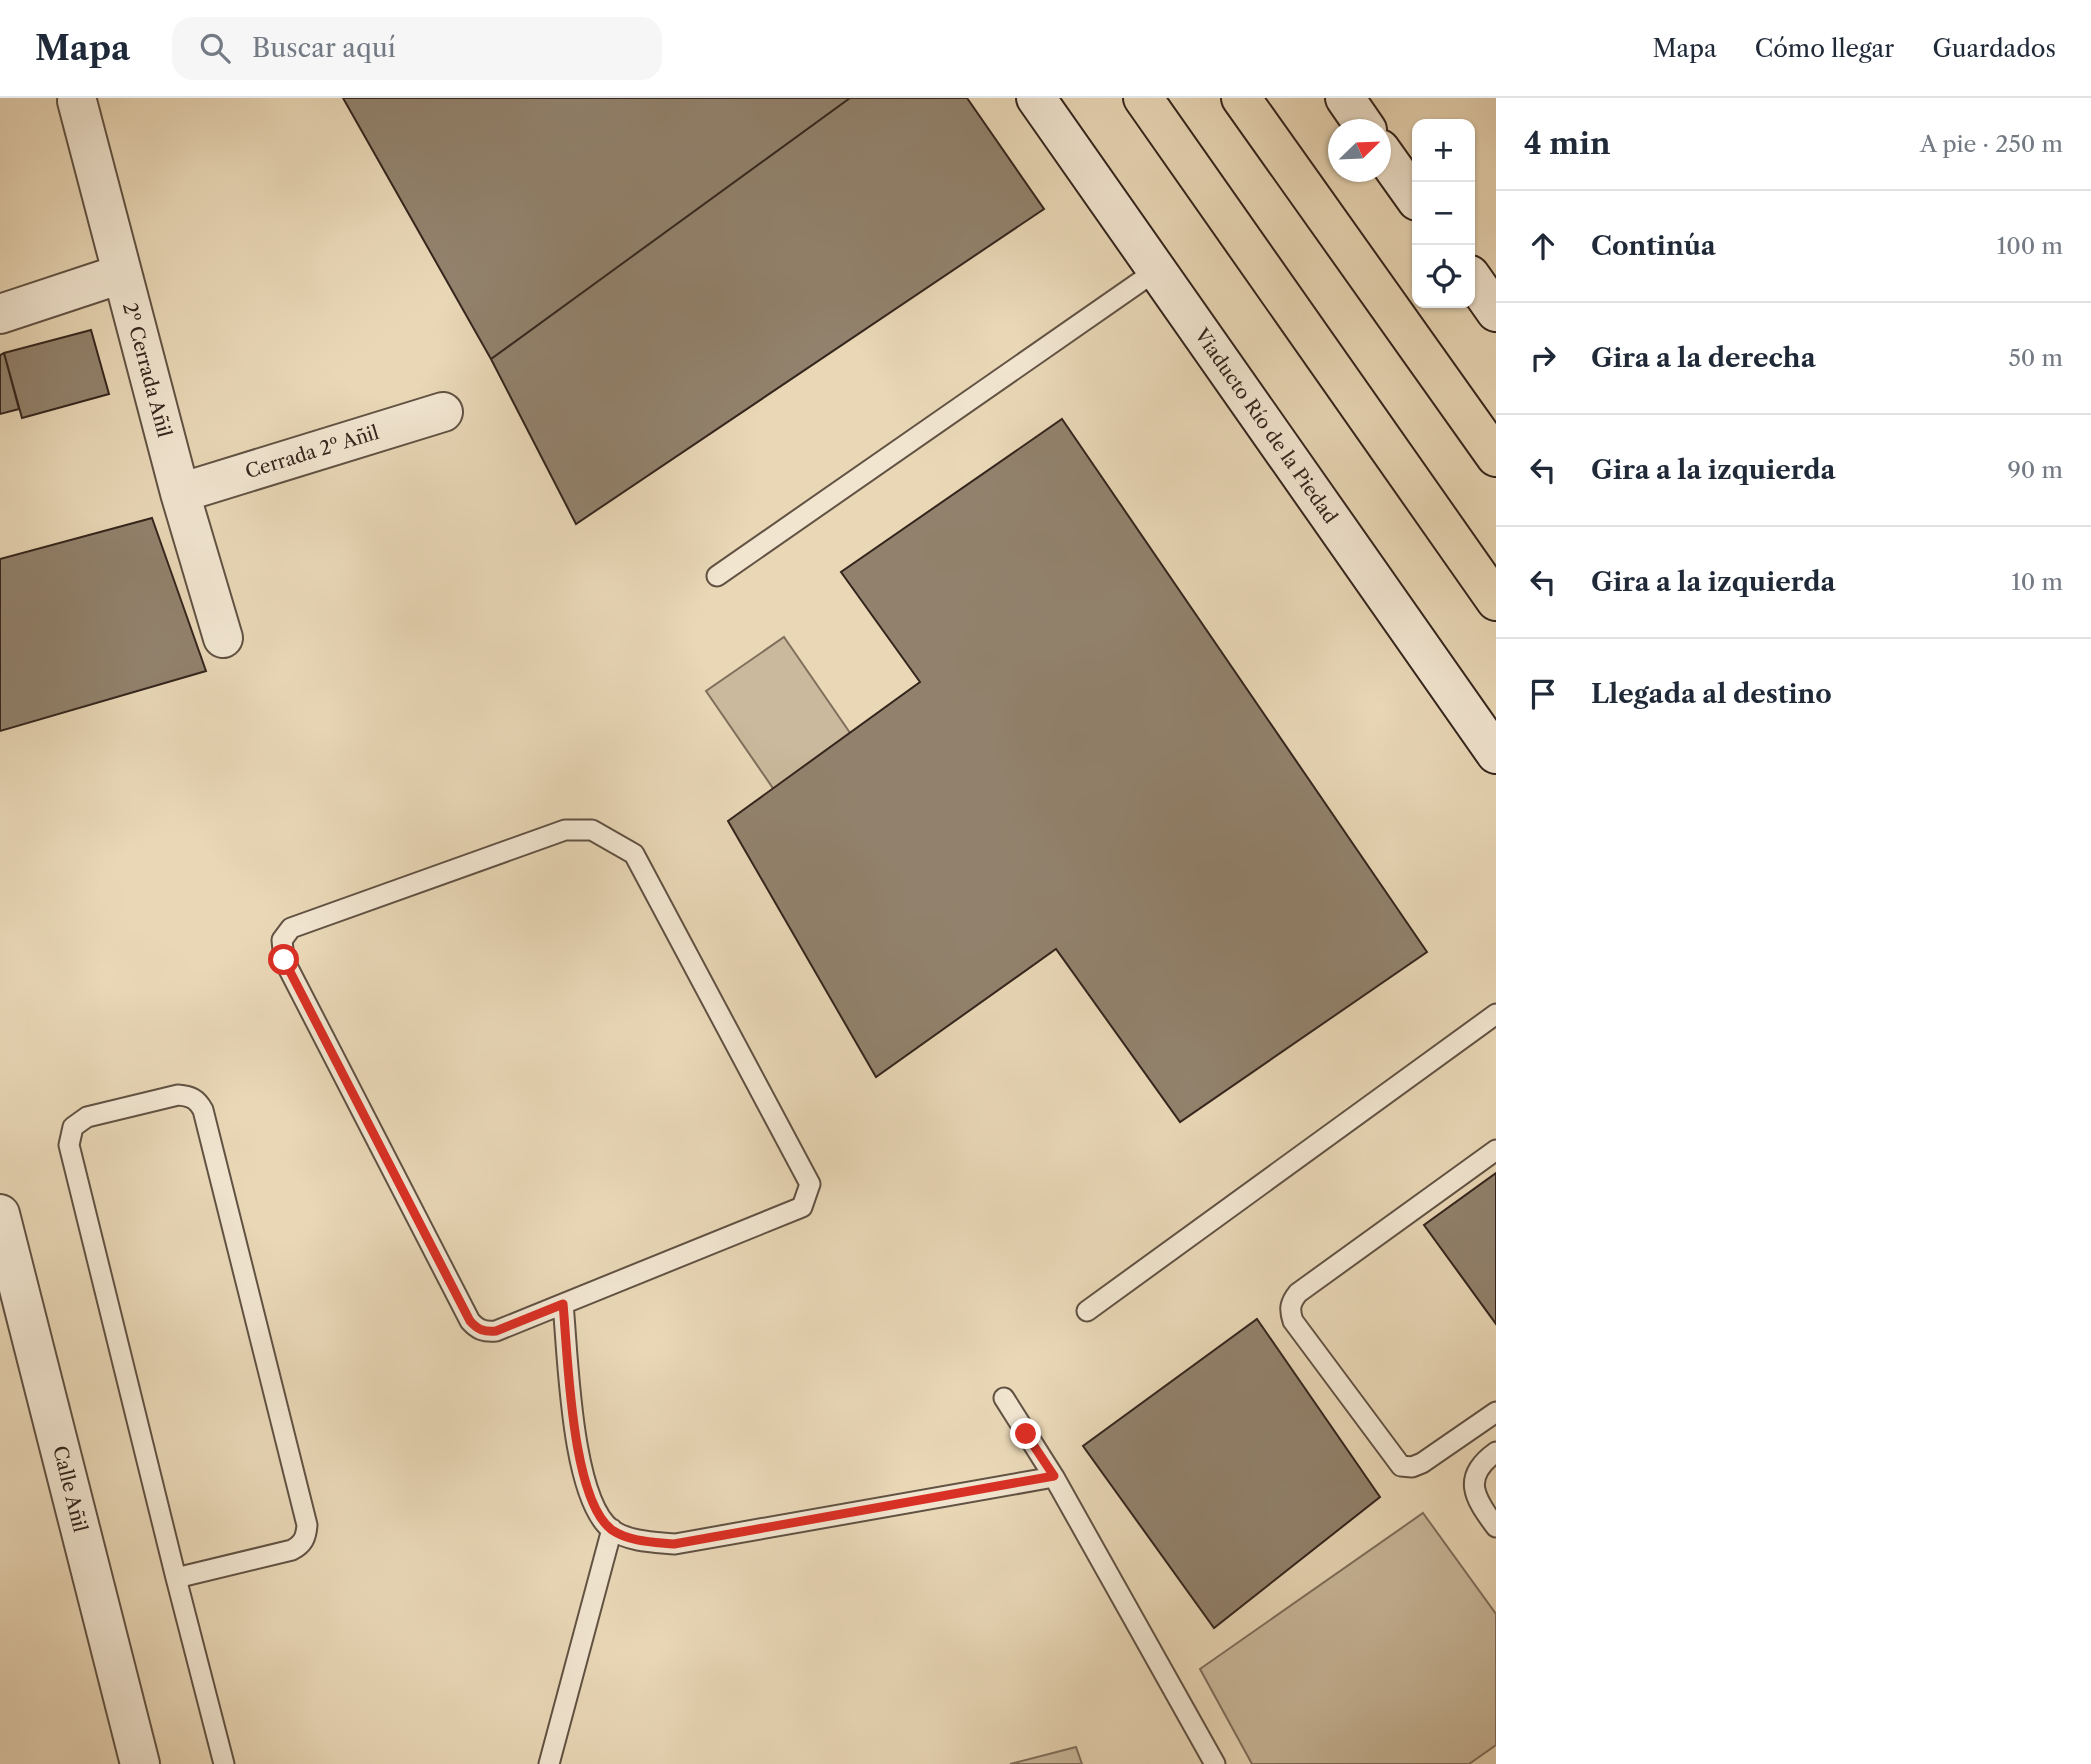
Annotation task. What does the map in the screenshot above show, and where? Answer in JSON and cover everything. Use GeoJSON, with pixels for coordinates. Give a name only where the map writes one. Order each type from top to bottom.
{"type":"FeatureCollection","features":[{"type":"Feature","properties":{"kind":"highway"},"geometry":{"type":"LineString","coordinates":[[1143,98],[1496,601]]}},
{"type":"Feature","properties":{"kind":"highway"},"geometry":{"type":"LineString","coordinates":[[1241,98],[1496,457]]}},
{"type":"Feature","properties":{"kind":"street","name":"Viaducto Río de la Piedad"},"geometry":{"type":"LineString","coordinates":[[1036,98],[1496,754]]}},
{"type":"Feature","properties":{"kind":"street"},"geometry":{"type":"LineString","coordinates":[[1345,98],[1359,119]]}},
{"type":"Feature","properties":{"kind":"street","name":"2º Cerrada Añil"},"geometry":{"type":"LineString","coordinates":[[77,102],[180,493],[223,638]]}},
{"type":"Feature","properties":{"kind":"street"},"geometry":{"type":"LineString","coordinates":[[1391,163],[1412,194]]}},
{"type":"Feature","properties":{"kind":"street"},"geometry":{"type":"LineString","coordinates":[[0,314],[121,274]]}},
{"type":"Feature","properties":{"kind":"street"},"geometry":{"type":"LineString","coordinates":[[1475,282],[1496,312]]}},
{"type":"Feature","properties":{"kind":"street","name":"Cerrada 2º Añil"},"geometry":{"type":"LineString","coordinates":[[180,493],[443,412]]}},
{"type":"Feature","properties":{"kind":"street","name":"Calle Añil"},"geometry":{"type":"LineString","coordinates":[[0,1214],[140,1764]]}},
{"type":"Feature","properties":{"kind":"lane"},"geometry":{"type":"LineString","coordinates":[[717,576],[1157,270]]}},
{"type":"Feature","properties":{"kind":"lane"},"geometry":{"type":"LineString","coordinates":[[565,830],[592,830],[634,855],[810,1184],[802,1207],[563,1304],[496,1331],[486,1332],[476,1328],[470,1321],[284,960],[282,940],[291,928],[565,830]]}},
{"type":"Feature","properties":{"kind":"lane"},"geometry":{"type":"LineString","coordinates":[[1087,1311],[1496,1014]]}},
{"type":"Feature","properties":{"kind":"lane"},"geometry":{"type":"LineString","coordinates":[[176,1578],[292,1550],[301,1545],[306,1536],[307,1525],[203,1110],[198,1101],[189,1096],[178,1095],[87,1117],[73,1127],[69,1145],[176,1578],[224,1764]]}},
{"type":"Feature","properties":{"kind":"lane"},"geometry":{"type":"LineString","coordinates":[[1496,1150],[1298,1293],[1291,1301],[1290,1311],[1293,1321],[1401,1466],[1412,1467],[1422,1463],[1496,1412]]}},
{"type":"Feature","properties":{"kind":"lane"},"geometry":{"type":"LineString","coordinates":[[563,1304],[580,1468],[592,1501],[612,1529],[641,1541],[674,1544],[1054,1476]]}},
{"type":"Feature","properties":{"kind":"lane"},"geometry":{"type":"LineString","coordinates":[[1004,1398],[1054,1476],[1215,1764]]}},
{"type":"Feature","properties":{"kind":"lane"},"geometry":{"type":"LineString","coordinates":[[1496,1452],[1482,1462],[1474,1480],[1476,1501],[1496,1527]]}},
{"type":"Feature","properties":{"kind":"lane"},"geometry":{"type":"LineString","coordinates":[[549,1764],[612,1529]]}},
{"type":"Feature","properties":{"kind":"shaded area"},"geometry":{"type":"Polygon","coordinates":[[[784,637],[857,743],[779,797],[706,691],[784,637]]]}},
{"type":"Feature","properties":{"kind":"shaded area"},"geometry":{"type":"Polygon","coordinates":[[[1423,1513],[1496,1614],[1496,1745],[1469,1764],[1252,1764],[1200,1669],[1423,1513]]]}},
{"type":"Feature","properties":{"kind":"shaded area"},"geometry":{"type":"Polygon","coordinates":[[[1076,1747],[1082,1764],[1010,1764],[1076,1747]]]}},
{"type":"Feature","properties":{"kind":"building"},"geometry":{"type":"Polygon","coordinates":[[[343,98],[850,98],[491,359],[343,98]]]}},
{"type":"Feature","properties":{"kind":"building"},"geometry":{"type":"Polygon","coordinates":[[[850,98],[967,98],[1044,209],[576,524],[491,359],[850,98]]]}},
{"type":"Feature","properties":{"kind":"building"},"geometry":{"type":"Polygon","coordinates":[[[91,330],[109,394],[22,418],[4,353],[91,330]]]}},
{"type":"Feature","properties":{"kind":"building"},"geometry":{"type":"Polygon","coordinates":[[[4,353],[19,409],[0,414],[0,355],[4,353]]]}},
{"type":"Feature","properties":{"kind":"building"},"geometry":{"type":"Polygon","coordinates":[[[1062,419],[1427,952],[1180,1122],[1056,949],[876,1077],[728,821],[920,682],[841,572],[1062,419]]]}},
{"type":"Feature","properties":{"kind":"building"},"geometry":{"type":"Polygon","coordinates":[[[152,518],[206,671],[0,731],[0,559],[152,518]]]}},
{"type":"Feature","properties":{"kind":"building"},"geometry":{"type":"Polygon","coordinates":[[[1496,1173],[1496,1324],[1424,1225],[1496,1173]]]}},
{"type":"Feature","properties":{"kind":"building"},"geometry":{"type":"Polygon","coordinates":[[[1257,1319],[1380,1497],[1214,1628],[1083,1446],[1257,1319]]]}},
{"type":"Feature","properties":{"kind":"route"},"geometry":{"type":"LineString","coordinates":[[284,960],[470,1321],[476,1328],[486,1332],[496,1331],[563,1304],[580,1468],[592,1501],[612,1529],[641,1541],[674,1544],[1054,1476],[1026,1434]]}}]}
